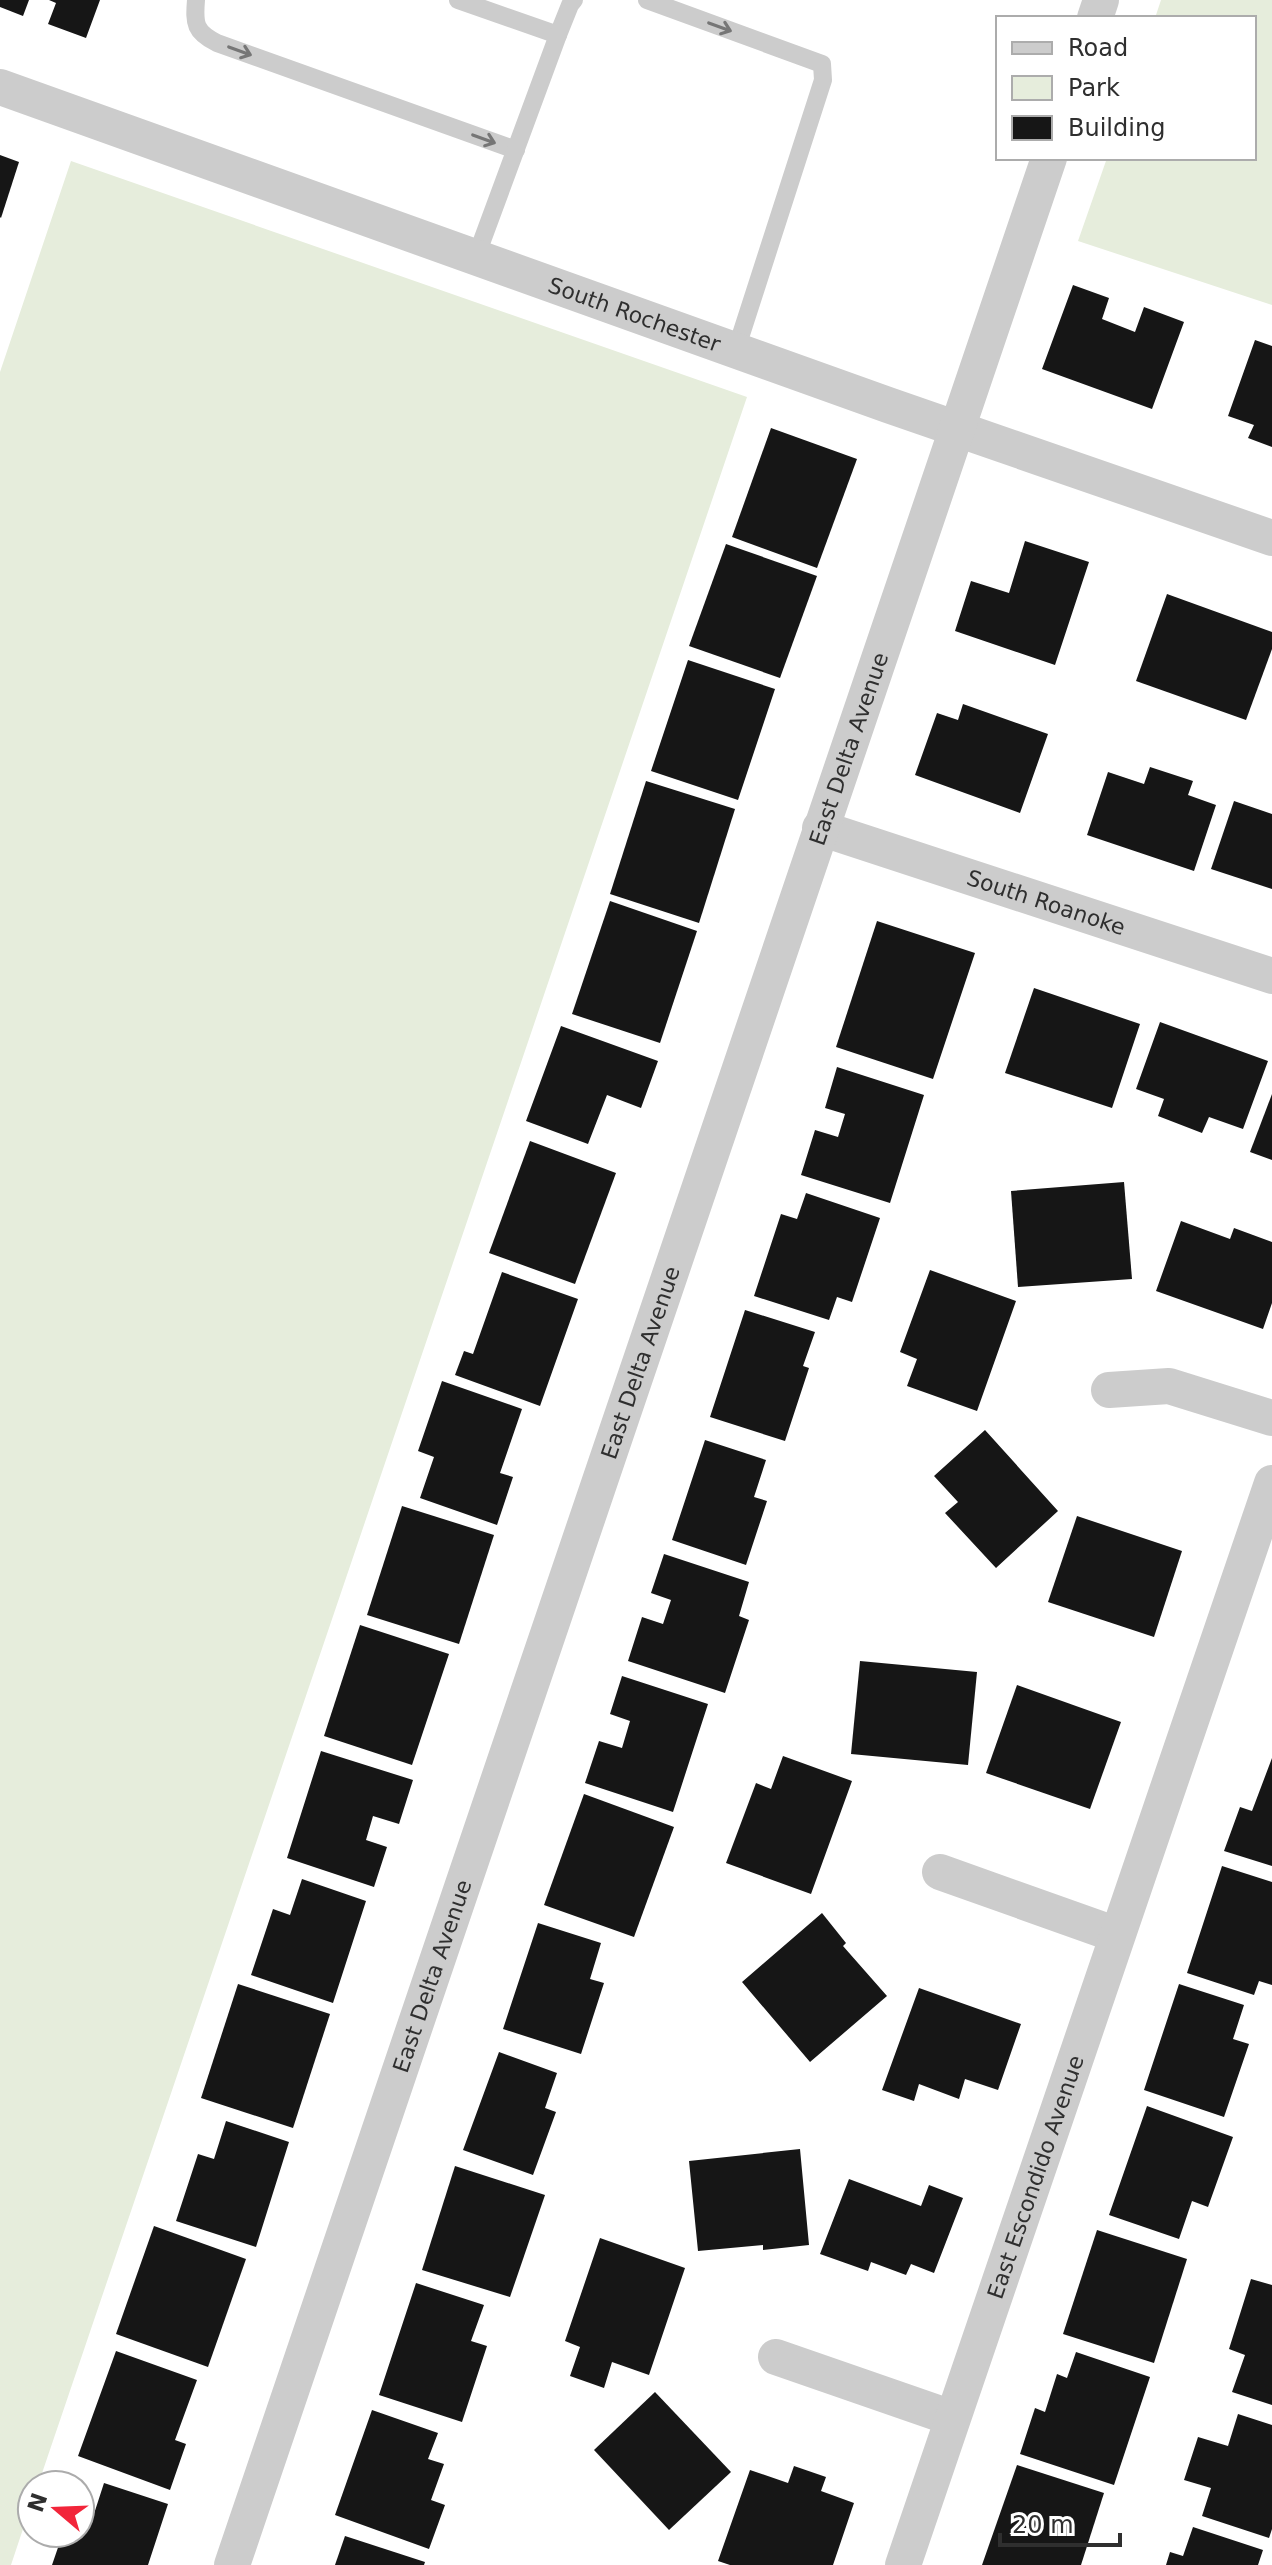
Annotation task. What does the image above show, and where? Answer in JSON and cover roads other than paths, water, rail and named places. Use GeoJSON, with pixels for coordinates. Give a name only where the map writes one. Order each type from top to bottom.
{"type":"FeatureCollection","features":[{"type":"Feature","properties":{"kind":"street","name":"South Rochester"},"geometry":{"type":"LineString","coordinates":[[0,87],[1272,538]]}},
{"type":"Feature","properties":{"kind":"street","name":"East Delta Avenue"},"geometry":{"type":"LineString","coordinates":[[232,2565],[1048,160]]}},
{"type":"Feature","properties":{"kind":"street","name":"South Roanoke"},"geometry":{"type":"LineString","coordinates":[[820,828],[1272,976]]}},
{"type":"Feature","properties":{"kind":"street"},"geometry":{"type":"LineString","coordinates":[[1109,1390],[1169,1386],[1272,1418]]}},
{"type":"Feature","properties":{"kind":"street","name":"East Escondido Avenue"},"geometry":{"type":"LineString","coordinates":[[903,2565],[1272,1483]]}},
{"type":"Feature","properties":{"kind":"street"},"geometry":{"type":"LineString","coordinates":[[940,1872],[1117,1935]]}},
{"type":"Feature","properties":{"kind":"street"},"geometry":{"type":"LineString","coordinates":[[776,2357],[952,2418]]}},
{"type":"Feature","properties":{"kind":"lane"},"geometry":{"type":"LineString","coordinates":[[196,0],[195,21],[201,35],[217,43],[516,150]]}},
{"type":"Feature","properties":{"kind":"lane"},"geometry":{"type":"LineString","coordinates":[[458,0],[558,35]]}},
{"type":"Feature","properties":{"kind":"lane"},"geometry":{"type":"LineString","coordinates":[[476,257],[558,35],[574,0]]}},
{"type":"Feature","properties":{"kind":"lane"},"geometry":{"type":"LineString","coordinates":[[647,0],[822,64],[823,80],[736,350]]}}]}
